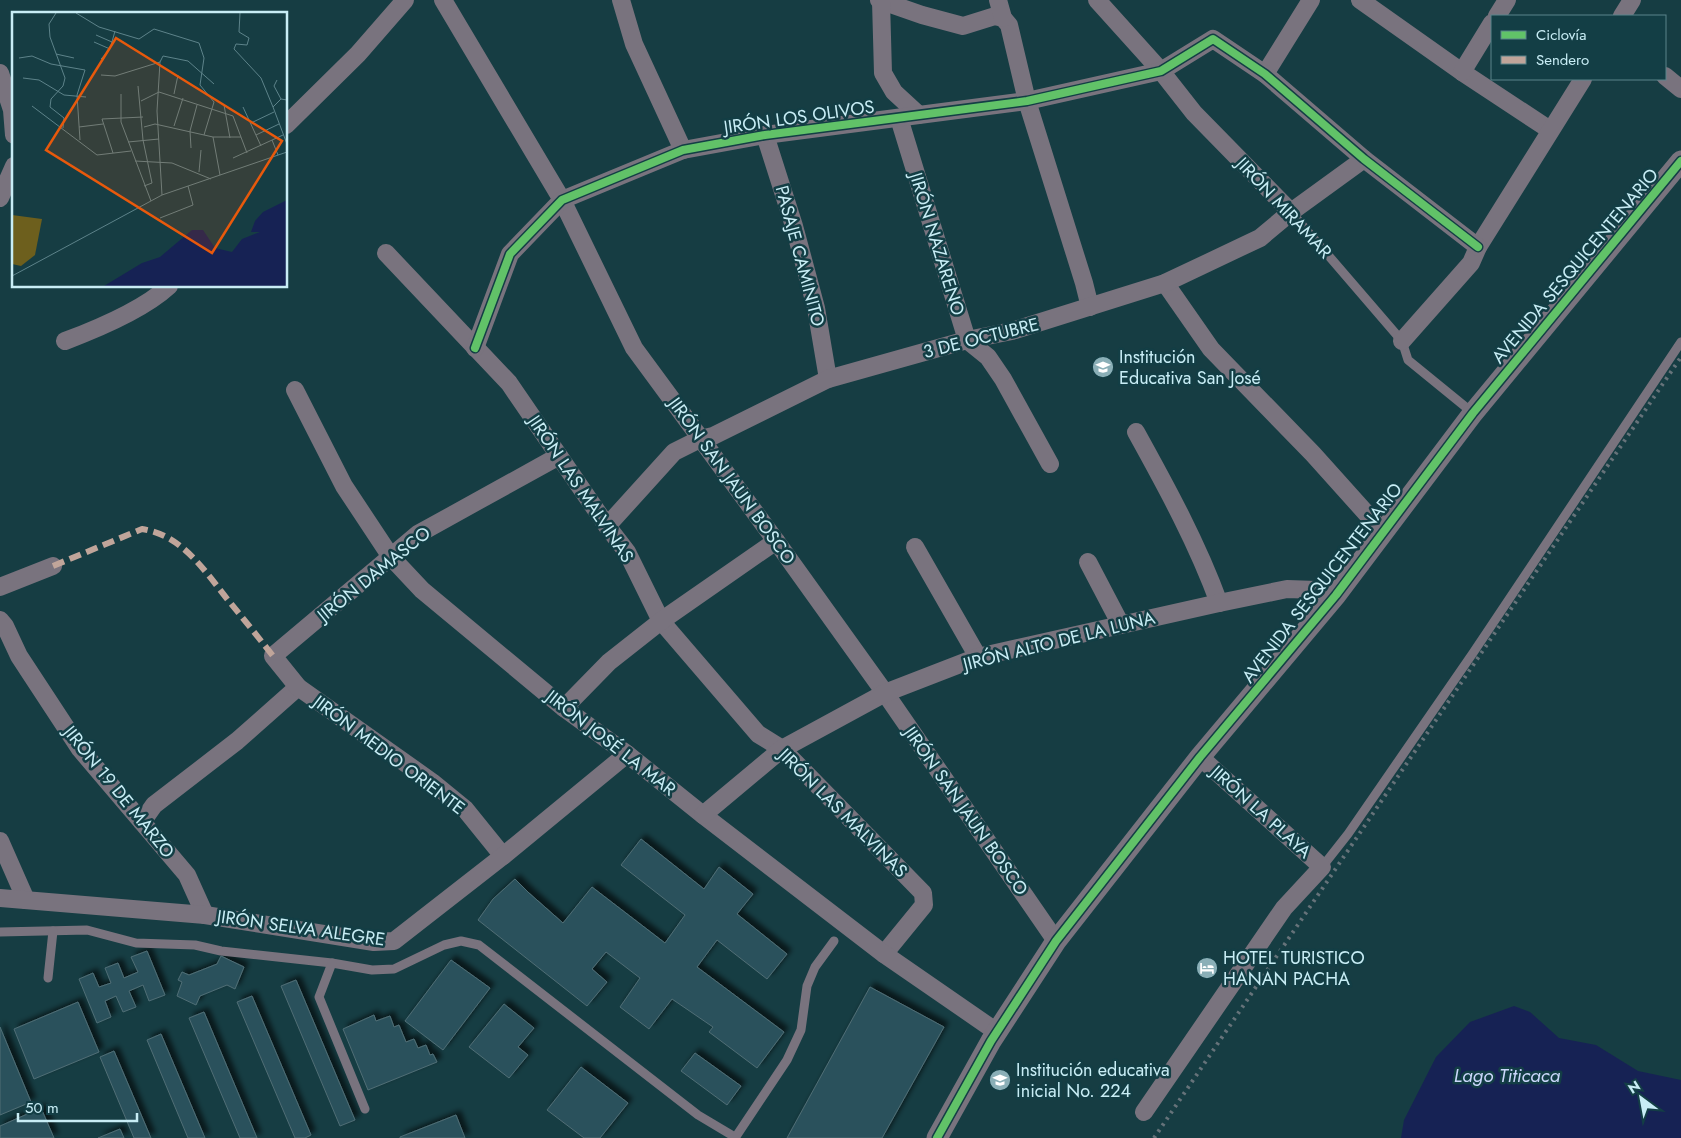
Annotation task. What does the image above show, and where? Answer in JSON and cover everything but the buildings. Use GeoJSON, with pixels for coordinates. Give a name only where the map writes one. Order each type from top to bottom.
{"type":"FeatureCollection","features":[{"type":"Feature","properties":{"kind":"street"},"geometry":{"type":"LineString","coordinates":[[288,123],[358,54],[405,0]]}},
{"type":"Feature","properties":{"kind":"street","name":"JIRÓN SAN JAUN BOSCO"},"geometry":{"type":"LineString","coordinates":[[443,0],[562,200],[634,348],[885,693],[1056,941]]}},
{"type":"Feature","properties":{"kind":"street"},"geometry":{"type":"LineString","coordinates":[[622,0],[634,44],[683,150]]}},
{"type":"Feature","properties":{"kind":"street"},"geometry":{"type":"LineString","coordinates":[[919,116],[894,92],[883,73],[880,0],[922,15],[963,26],[995,16],[1006,22]]}},
{"type":"Feature","properties":{"kind":"street"},"geometry":{"type":"LineString","coordinates":[[998,0],[1090,307]]}},
{"type":"Feature","properties":{"kind":"street","name":"JIRÓN MIRAMAR"},"geometry":{"type":"LineString","coordinates":[[1097,0],[1161,70],[1194,113],[1291,212]]}},
{"type":"Feature","properties":{"kind":"street"},"geometry":{"type":"LineString","coordinates":[[1311,0],[1265,74],[1364,159],[1478,247]]}},
{"type":"Feature","properties":{"kind":"street"},"geometry":{"type":"LineString","coordinates":[[1498,15],[1507,0]]}},
{"type":"Feature","properties":{"kind":"street"},"geometry":{"type":"LineString","coordinates":[[1623,15],[1632,0]]}},
{"type":"Feature","properties":{"kind":"street"},"geometry":{"type":"LineString","coordinates":[[1369,2],[1462,72],[1550,130]]}},
{"type":"Feature","properties":{"kind":"street"},"geometry":{"type":"LineString","coordinates":[[1462,72],[1491,25]]}},
{"type":"Feature","properties":{"kind":"street","name":"JIRÓN LOS OLIVOS"},"geometry":{"type":"LineString","coordinates":[[475,348],[510,254],[562,200],[683,150],[765,135],[1027,101],[1161,70],[1213,39],[1265,74]]}},
{"type":"Feature","properties":{"kind":"street"},"geometry":{"type":"LineString","coordinates":[[0,73],[6,111],[12,129]]}},
{"type":"Feature","properties":{"kind":"street"},"geometry":{"type":"LineString","coordinates":[[1666,77],[1681,89]]}},
{"type":"Feature","properties":{"kind":"street"},"geometry":{"type":"LineString","coordinates":[[1402,341],[1471,263],[1478,247],[1582,80]]}},
{"type":"Feature","properties":{"kind":"street","name":"JIRÓN NAZARENO"},"geometry":{"type":"LineString","coordinates":[[899,118],[967,340]]}},
{"type":"Feature","properties":{"kind":"street","name":"PASAJE CAMINITO"},"geometry":{"type":"LineString","coordinates":[[765,135],[794,226],[816,308],[828,378]]}},
{"type":"Feature","properties":{"kind":"street","name":"3 DE OCTUBRE"},"geometry":{"type":"LineString","coordinates":[[607,526],[674,452],[700,439],[713,436],[828,378],[967,340],[1012,331],[1165,283],[1260,238],[1291,212],[1364,159]]}},
{"type":"Feature","properties":{"kind":"street","name":"AVENIDA SESQUICENTENARIO"},"geometry":{"type":"LineString","coordinates":[[937,1138],[997,1032],[1056,941],[1200,757],[1336,595],[1473,413],[1681,161]]}},
{"type":"Feature","properties":{"kind":"street"},"geometry":{"type":"LineString","coordinates":[[0,198],[12,171]]}},
{"type":"Feature","properties":{"kind":"street","name":"JIRÓN LAS MALVINAS"},"geometry":{"type":"LineString","coordinates":[[386,253],[509,383],[607,526],[627,552],[661,621],[758,734],[782,749],[923,893],[924,905],[884,954]]}},
{"type":"Feature","properties":{"kind":"street"},"geometry":{"type":"LineString","coordinates":[[1165,283],[1210,349],[1313,454],[1382,532]]}},
{"type":"Feature","properties":{"kind":"street"},"geometry":{"type":"LineString","coordinates":[[65,341],[96,330],[160,289]]}},
{"type":"Feature","properties":{"kind":"street"},"geometry":{"type":"LineString","coordinates":[[967,340],[988,357],[1003,379],[1050,464]]}},
{"type":"Feature","properties":{"kind":"street","name":"JIRÓN JOSÉ LA MAR"},"geometry":{"type":"LineString","coordinates":[[295,390],[344,486],[391,557],[422,590],[564,708],[627,754],[884,954],[997,1032]]}},
{"type":"Feature","properties":{"kind":"street"},"geometry":{"type":"LineString","coordinates":[[1136,432],[1182,515],[1206,568],[1219,603]]}},
{"type":"Feature","properties":{"kind":"street","name":"JIRÓN DAMASCO"},"geometry":{"type":"LineString","coordinates":[[273,656],[418,534],[559,456]]}},
{"type":"Feature","properties":{"kind":"street"},"geometry":{"type":"LineString","coordinates":[[564,708],[609,662],[661,621],[776,541]]}},
{"type":"Feature","properties":{"kind":"street"},"geometry":{"type":"LineString","coordinates":[[915,547],[978,657]]}},
{"type":"Feature","properties":{"kind":"street"},"geometry":{"type":"LineString","coordinates":[[1088,562],[1121,625]]}},
{"type":"Feature","properties":{"kind":"street"},"geometry":{"type":"LineString","coordinates":[[0,587],[53,566]]}},
{"type":"Feature","properties":{"kind":"street","name":"JIRÓN ALTO DE LA LUNA"},"geometry":{"type":"LineString","coordinates":[[702,814],[782,749],[885,693],[978,657],[1287,589],[1317,590],[1336,595]]}},
{"type":"Feature","properties":{"kind":"street","name":"JIRÓN 19 DE MARZO"},"geometry":{"type":"LineString","coordinates":[[0,620],[5,626],[19,656],[80,749],[187,875],[206,915]]}},
{"type":"Feature","properties":{"kind":"street","name":"JIRÓN MEDIO ORIENTE"},"geometry":{"type":"LineString","coordinates":[[273,656],[298,687],[432,782],[465,809],[503,856]]}},
{"type":"Feature","properties":{"kind":"street"},"geometry":{"type":"LineString","coordinates":[[142,822],[154,805],[237,741],[298,687]]}},
{"type":"Feature","properties":{"kind":"street","name":"JIRÓN SELVA ALEGRE"},"geometry":{"type":"LineString","coordinates":[[0,898],[206,915],[374,942],[394,941],[503,856],[627,754]]}},
{"type":"Feature","properties":{"kind":"street","name":"JIRÓN LA PLAYA"},"geometry":{"type":"LineString","coordinates":[[1200,757],[1322,867]]}},
{"type":"Feature","properties":{"kind":"street"},"geometry":{"type":"LineString","coordinates":[[0,840],[26,900]]}},
{"type":"Feature","properties":{"kind":"street"},"geometry":{"type":"LineString","coordinates":[[1144,1112],[1284,908],[1322,867]]}},
{"type":"Feature","properties":{"kind":"lane","name":"JIRÓN MIRAMAR"},"geometry":{"type":"LineString","coordinates":[[1291,212],[1402,341],[1408,360],[1473,413]]}},
{"type":"Feature","properties":{"kind":"lane"},"geometry":{"type":"LineString","coordinates":[[1322,867],[1348,834],[1462,669],[1681,342]]}},
{"type":"Feature","properties":{"kind":"lane"},"geometry":{"type":"LineString","coordinates":[[0,932],[87,930],[136,943],[195,945],[221,951],[332,963],[372,970],[394,969],[444,944],[462,941],[479,945],[698,1114],[735,1138],[786,1060],[801,1030],[807,986],[816,967],[834,941]]}},
{"type":"Feature","properties":{"kind":"lane"},"geometry":{"type":"LineString","coordinates":[[48,978],[53,931]]}},
{"type":"Feature","properties":{"kind":"lane"},"geometry":{"type":"LineString","coordinates":[[332,963],[320,997],[365,1109]]}},
{"type":"Feature","properties":{"kind":"water","name":"Lago Titicaca"},"geometry":{"type":"Polygon","coordinates":[[[1514,1006],[1530,1012],[1559,1038],[1596,1045],[1638,1071],[1681,1080],[1681,1138],[1401,1138],[1404,1120],[1436,1057],[1470,1022],[1514,1006]]]}},
{"type":"Feature","properties":{"kind":"railway"},"geometry":{"type":"LineString","coordinates":[[1154,1138],[1681,357]]}},
{"type":"Feature","properties":{"kind":"marked path"},"geometry":{"type":"LineString","coordinates":[[53,566],[142,529],[169,538],[201,566],[273,656]]}},
{"type":"Feature","properties":{"kind":"cycle path"},"geometry":{"type":"LineString","coordinates":[[475,348],[510,254],[562,200],[683,150],[765,135],[1027,101],[1161,71],[1213,39],[1265,74],[1364,159],[1478,247]]}},
{"type":"Feature","properties":{"kind":"cycle path"},"geometry":{"type":"LineString","coordinates":[[937,1138],[991,1041],[1056,941],[1200,757],[1336,595],[1473,413],[1681,161]]}},
{"type":"Feature","properties":{"kind":"place","name":"Institución Educativa San José"},"geometry":{"type":"Point","coordinates":[1103,367]}},
{"type":"Feature","properties":{"kind":"place","name":"HOTEL TURISTICO HANAN PACHA"},"geometry":{"type":"Point","coordinates":[1207,968]}},
{"type":"Feature","properties":{"kind":"place","name":"Institución educativa inicial No. 224"},"geometry":{"type":"Point","coordinates":[1000,1080]}}]}
